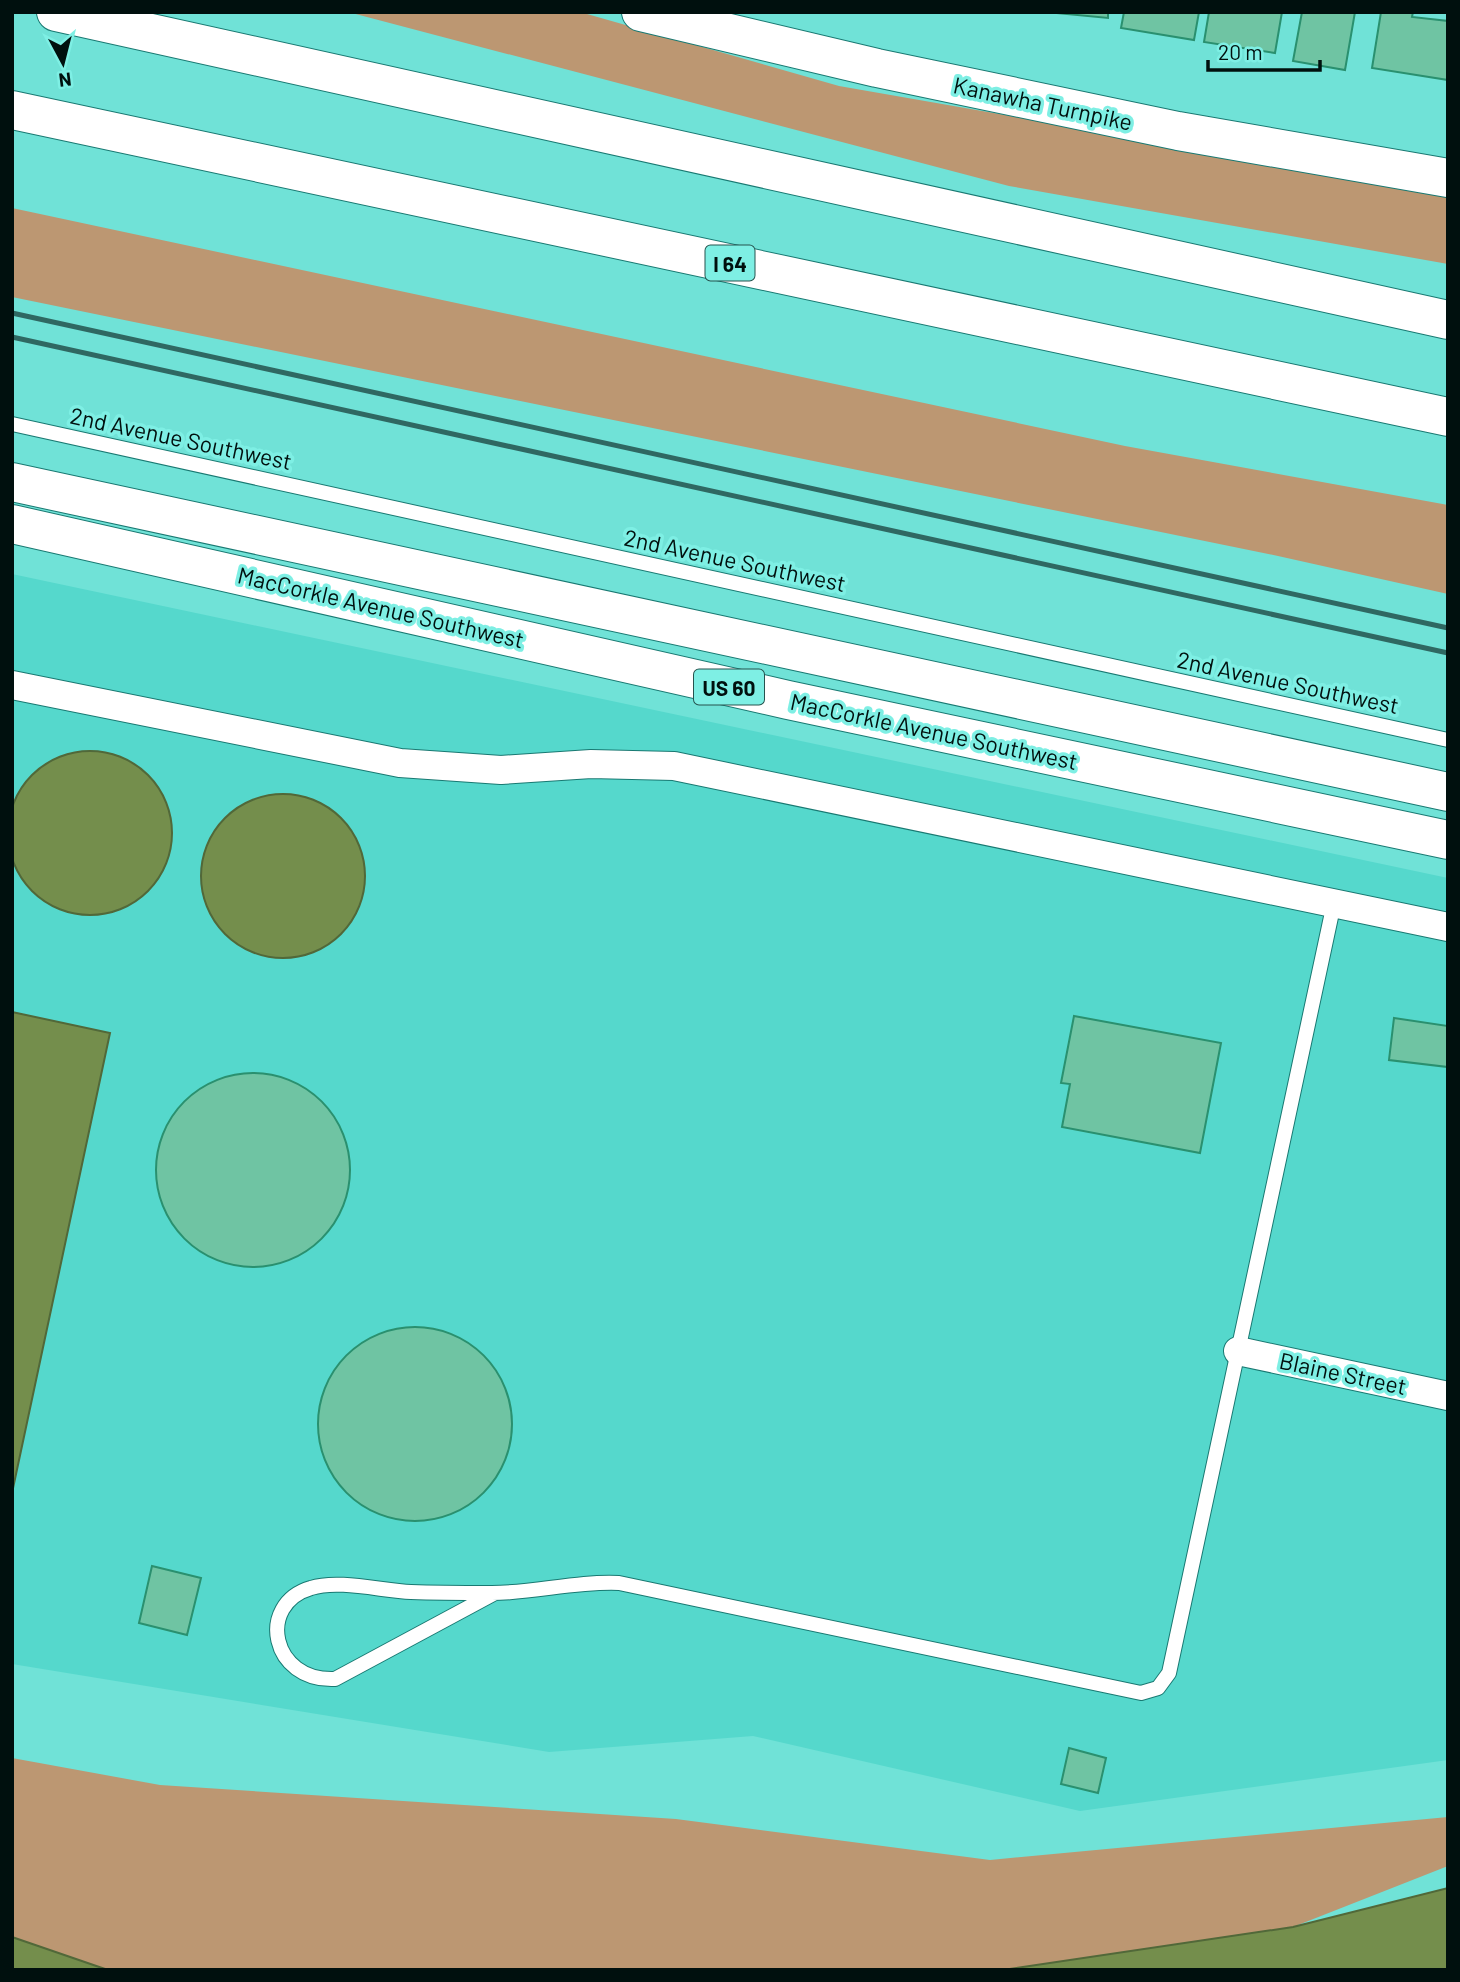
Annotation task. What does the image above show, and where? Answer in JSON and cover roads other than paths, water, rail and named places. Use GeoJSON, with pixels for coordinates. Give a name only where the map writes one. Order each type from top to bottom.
{"type":"FeatureCollection","features":[{"type":"Feature","properties":{"kind":"main road"},"geometry":{"type":"LineString","coordinates":[[56,12],[1448,320]]}},
{"type":"Feature","properties":{"kind":"main road","name":"Kanawha Turnpike"},"geometry":{"type":"LineString","coordinates":[[641,12],[877,68],[1164,128],[1448,178]]}},
{"type":"Feature","properties":{"kind":"main road","name":"I 64"},"geometry":{"type":"LineString","coordinates":[[12,110],[1448,417]]}},
{"type":"Feature","properties":{"kind":"main road","name":"MacCorkle Avenue Southwest"},"geometry":{"type":"LineString","coordinates":[[12,482],[1448,792]]}},
{"type":"Feature","properties":{"kind":"main road","name":"MacCorkle Avenue Southwest"},"geometry":{"type":"LineString","coordinates":[[12,524],[775,697],[1448,840]]}},
{"type":"Feature","properties":{"kind":"street"},"geometry":{"type":"LineString","coordinates":[[12,685],[400,763],[501,770],[591,764],[674,766],[1448,927]]}},
{"type":"Feature","properties":{"kind":"street","name":"Blaine Street"},"geometry":{"type":"LineString","coordinates":[[1238,1351],[1448,1396]]}},
{"type":"Feature","properties":{"kind":"lane","name":"2nd Avenue Southwest"},"geometry":{"type":"LineString","coordinates":[[12,424],[1448,740]]}},
{"type":"Feature","properties":{"kind":"lane"},"geometry":{"type":"LineString","coordinates":[[495,1593],[335,1679],[319,1680],[291,1666],[282,1653],[277,1638],[285,1607],[296,1595],[310,1588],[326,1585],[412,1592],[495,1593],[574,1583],[629,1584],[1141,1693],[1150,1692],[1165,1681],[1334,903]]}},
{"type":"Feature","properties":{"kind":"railway"},"geometry":{"type":"LineString","coordinates":[[12,313],[1448,628]]}},
{"type":"Feature","properties":{"kind":"railway"},"geometry":{"type":"LineString","coordinates":[[12,337],[1448,653]]}}]}
